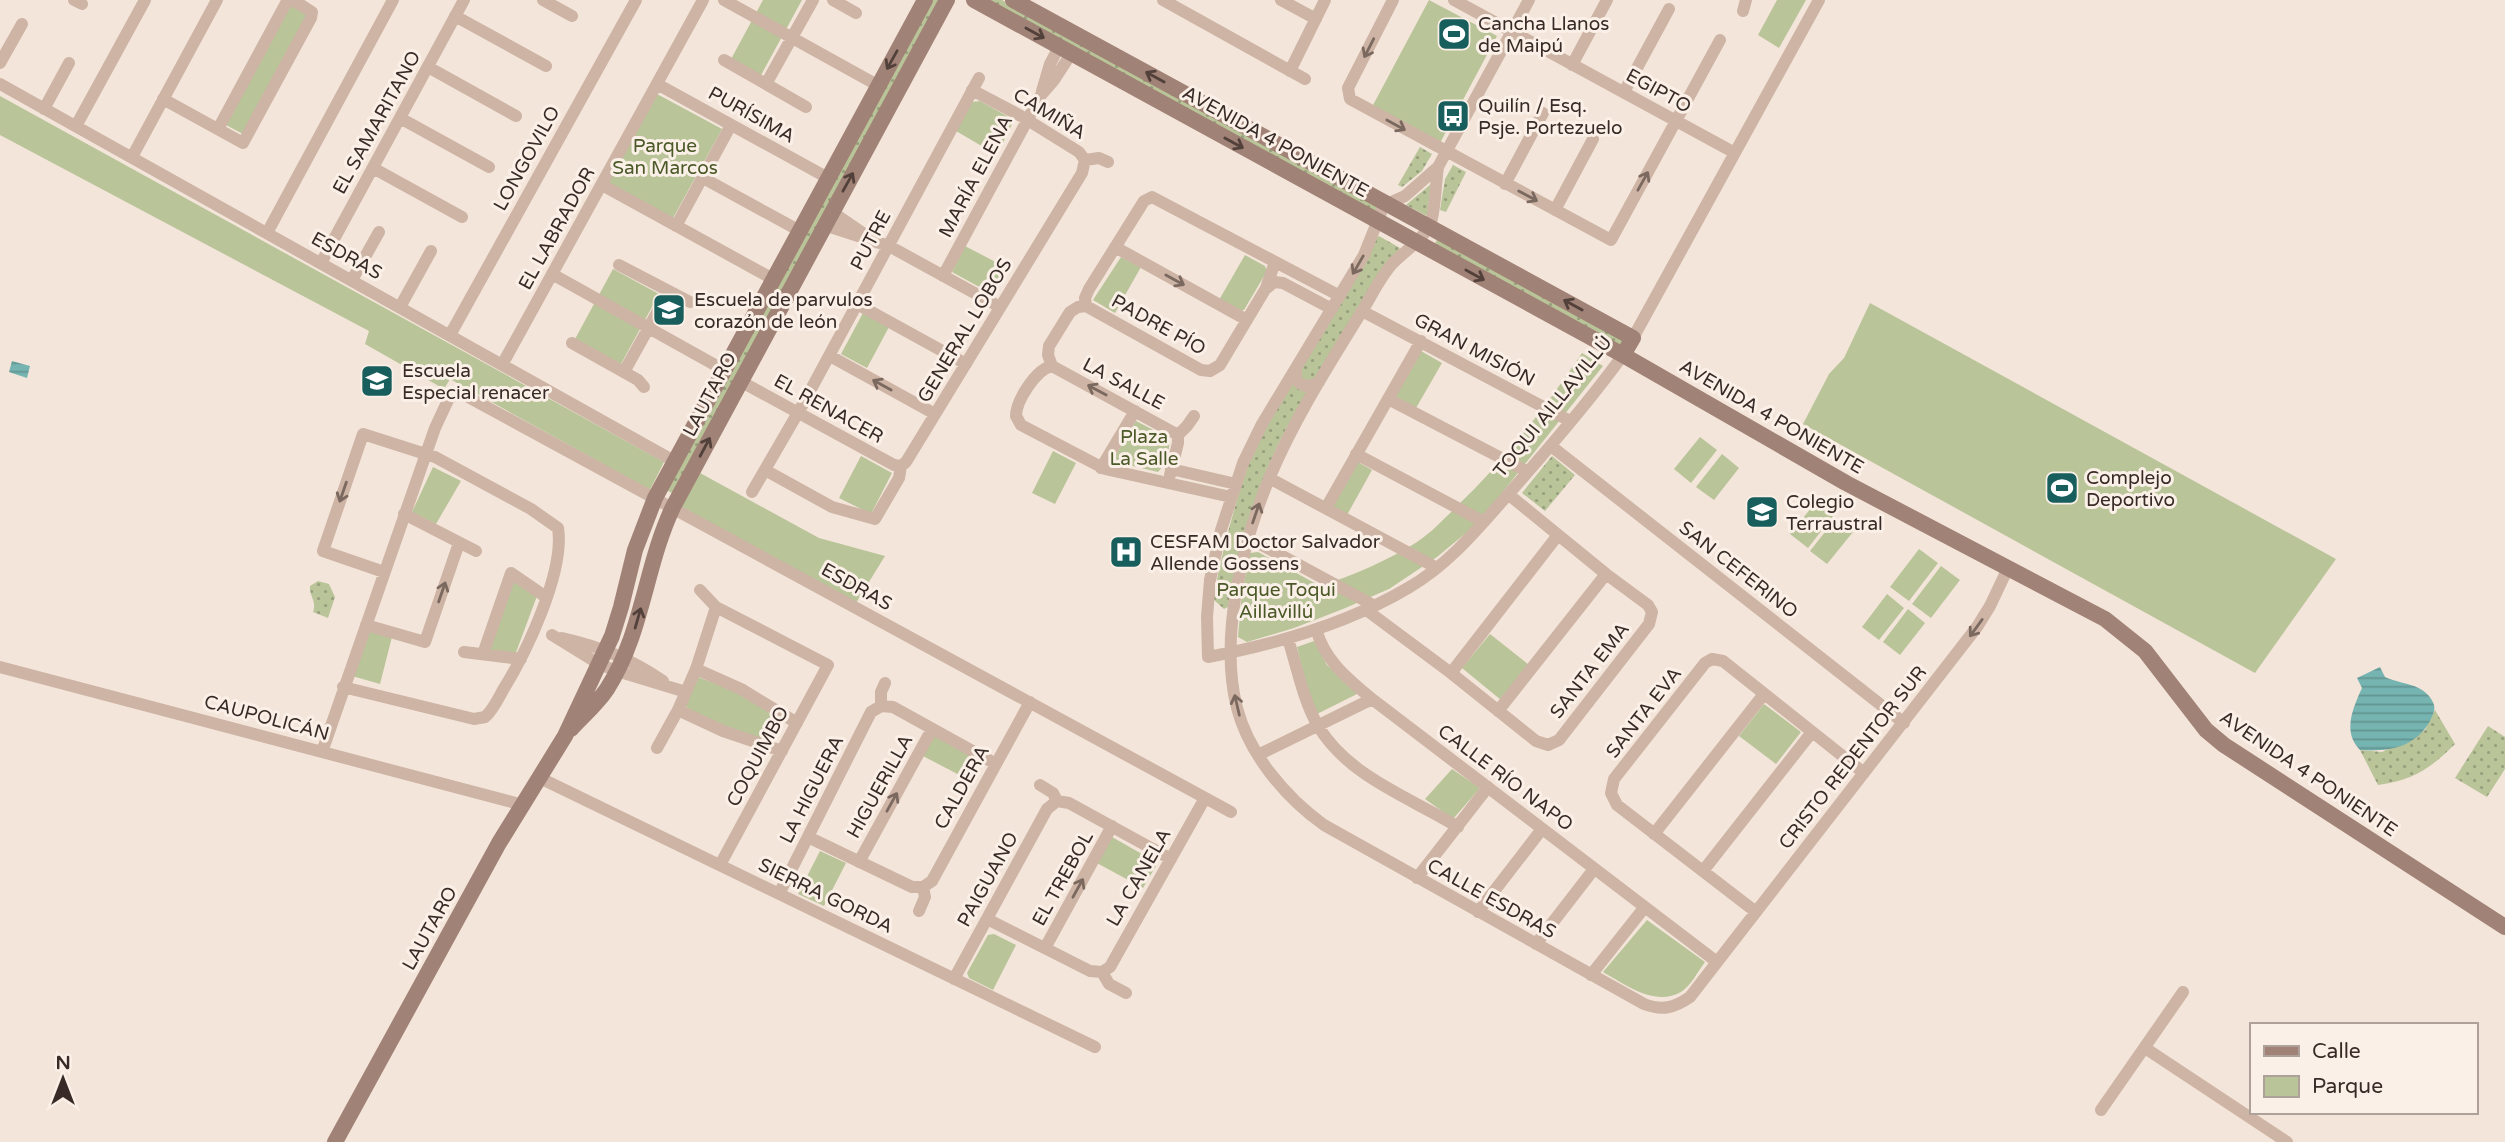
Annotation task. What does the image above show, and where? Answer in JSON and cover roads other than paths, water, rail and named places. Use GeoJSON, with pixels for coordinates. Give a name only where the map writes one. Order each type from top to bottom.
{"type":"FeatureCollection","features":[{"type":"Feature","properties":{"kind":"street"},"geometry":{"type":"LineString","coordinates":[[76,126],[145,0]]}},
{"type":"Feature","properties":{"kind":"street"},"geometry":{"type":"LineString","coordinates":[[132,157],[217,0]]}},
{"type":"Feature","properties":{"kind":"street"},"geometry":{"type":"LineString","coordinates":[[163,99],[243,143],[312,18],[309,8],[293,0],[286,3],[218,129]]}},
{"type":"Feature","properties":{"kind":"street"},"geometry":{"type":"LineString","coordinates":[[267,233],[393,0]]}},
{"type":"Feature","properties":{"kind":"street","name":"EL SAMARITANO"},"geometry":{"type":"LineString","coordinates":[[321,263],[464,0]]}},
{"type":"Feature","properties":{"kind":"street"},"geometry":{"type":"LineString","coordinates":[[543,0],[572,16]]}},
{"type":"Feature","properties":{"kind":"street","name":"LONGOVILO"},"geometry":{"type":"LineString","coordinates":[[450,335],[636,0]]}},
{"type":"Feature","properties":{"kind":"street","name":"EL LABRADOR"},"geometry":{"type":"LineString","coordinates":[[502,365],[703,0]]}},
{"type":"Feature","properties":{"kind":"street"},"geometry":{"type":"LineString","coordinates":[[724,0],[878,86]]}},
{"type":"Feature","properties":{"kind":"street"},"geometry":{"type":"LineString","coordinates":[[766,84],[813,0]]}},
{"type":"Feature","properties":{"kind":"street"},"geometry":{"type":"LineString","coordinates":[[833,0],[856,13]]}},
{"type":"Feature","properties":{"kind":"street","name":"LAUTARO"},"geometry":{"type":"LineString","coordinates":[[335,1142],[499,843],[565,736],[617,622],[638,541],[655,498],[925,0]]}},
{"type":"Feature","properties":{"kind":"street","name":"LAUTARO"},"geometry":{"type":"LineString","coordinates":[[565,736],[601,698],[621,664],[639,614],[655,550],[673,507],[947,0]]}},
{"type":"Feature","properties":{"kind":"street","name":"AVENIDA 4 PONIENTE"},"geometry":{"type":"LineString","coordinates":[[976,0],[1623,355],[1846,483],[2105,620],[2127,635],[2160,668],[2178,696],[2206,730],[2224,745],[2505,926]]}},
{"type":"Feature","properties":{"kind":"street","name":"AVENIDA 4 PONIENTE"},"geometry":{"type":"LineString","coordinates":[[1013,0],[1633,338]]}},
{"type":"Feature","properties":{"kind":"street"},"geometry":{"type":"LineString","coordinates":[[1163,0],[1304,79]]}},
{"type":"Feature","properties":{"kind":"street"},"geometry":{"type":"LineString","coordinates":[[1281,0],[1316,19]]}},
{"type":"Feature","properties":{"kind":"street"},"geometry":{"type":"LineString","coordinates":[[1290,71],[1325,0]]}},
{"type":"Feature","properties":{"kind":"street"},"geometry":{"type":"LineString","coordinates":[[1393,0],[1349,88],[1348,96],[1352,101],[1611,240],[1720,40]]}},
{"type":"Feature","properties":{"kind":"street","name":"EGIPTO"},"geometry":{"type":"LineString","coordinates":[[1455,0],[1735,153]]}},
{"type":"Feature","properties":{"kind":"street"},"geometry":{"type":"LineString","coordinates":[[1234,609],[1220,613],[1212,610],[1208,604],[1215,554],[1231,497],[1250,445],[1364,255],[1377,220],[1387,204],[1405,196],[1438,167],[1529,0]]}},
{"type":"Feature","properties":{"kind":"street"},"geometry":{"type":"LineString","coordinates":[[1572,65],[1607,0]]}},
{"type":"Feature","properties":{"kind":"street","name":"TOQUI AILLAVILLÚ"},"geometry":{"type":"LineString","coordinates":[[1208,604],[1208,657],[1288,639],[1369,607],[1408,588],[1458,550],[1551,446],[1623,355],[1819,0]]}},
{"type":"Feature","properties":{"kind":"street"},"geometry":{"type":"LineString","coordinates":[[1624,92],[1670,9]]}},
{"type":"Feature","properties":{"kind":"street"},"geometry":{"type":"LineString","coordinates":[[456,16],[546,66]]}},
{"type":"Feature","properties":{"kind":"street"},"geometry":{"type":"LineString","coordinates":[[0,63],[22,23]]}},
{"type":"Feature","properties":{"kind":"street","name":"MARÍA ELENA"},"geometry":{"type":"LineString","coordinates":[[943,276],[1041,94],[1050,64],[1065,50]]}},
{"type":"Feature","properties":{"kind":"street"},"geometry":{"type":"LineString","coordinates":[[724,60],[806,107]]}},
{"type":"Feature","properties":{"kind":"street"},"geometry":{"type":"LineString","coordinates":[[44,109],[69,63]]}},
{"type":"Feature","properties":{"kind":"street"},"geometry":{"type":"LineString","coordinates":[[428,67],[516,116]]}},
{"type":"Feature","properties":{"kind":"street","name":"PUTRE"},"geometry":{"type":"LineString","coordinates":[[752,492],[799,413],[979,78]]}},
{"type":"Feature","properties":{"kind":"street","name":"ESDRAS"},"geometry":{"type":"LineString","coordinates":[[0,85],[674,461]]}},
{"type":"Feature","properties":{"kind":"street","name":"PURÍSIMA"},"geometry":{"type":"LineString","coordinates":[[657,85],[828,178]]}},
{"type":"Feature","properties":{"kind":"street","name":"CAMIÑA"},"geometry":{"type":"LineString","coordinates":[[972,90],[1079,152],[1085,160],[1099,158],[1108,162]]}},
{"type":"Feature","properties":{"kind":"street"},"geometry":{"type":"LineString","coordinates":[[869,104],[886,113]]}},
{"type":"Feature","properties":{"kind":"street"},"geometry":{"type":"LineString","coordinates":[[1505,184],[1543,113]]}},
{"type":"Feature","properties":{"kind":"street"},"geometry":{"type":"LineString","coordinates":[[400,118],[489,167]]}},
{"type":"Feature","properties":{"kind":"street"},"geometry":{"type":"LineString","coordinates":[[676,226],[731,125]]}},
{"type":"Feature","properties":{"kind":"street"},"geometry":{"type":"LineString","coordinates":[[1555,211],[1593,139]]}},
{"type":"Feature","properties":{"kind":"street","name":"GENERAL LOBOS"},"geometry":{"type":"LineString","coordinates":[[765,470],[832,507],[875,519],[899,478],[901,466],[936,414],[1082,173],[1085,160]]}},
{"type":"Feature","properties":{"kind":"street"},"geometry":{"type":"LineString","coordinates":[[1429,227],[1438,167]]}},
{"type":"Feature","properties":{"kind":"street"},"geometry":{"type":"LineString","coordinates":[[373,168],[462,217]]}},
{"type":"Feature","properties":{"kind":"street"},"geometry":{"type":"LineString","coordinates":[[703,178],[800,231]]}},
{"type":"Feature","properties":{"kind":"street"},"geometry":{"type":"LineString","coordinates":[[602,184],[773,279]]}},
{"type":"Feature","properties":{"kind":"street","name":"PADRE PÍO"},"geometry":{"type":"LineString","coordinates":[[1147,198],[1158,198],[1275,262],[1266,288],[1220,365],[1214,370],[1205,371],[1086,306],[1085,298],[1089,289],[1115,247],[1147,198]]}},
{"type":"Feature","properties":{"kind":"street"},"geometry":{"type":"LineString","coordinates":[[828,218],[848,235],[889,246],[1000,307]]}},
{"type":"Feature","properties":{"kind":"street","name":"CALLE ESDRAS"},"geometry":{"type":"LineString","coordinates":[[1429,227],[1386,272],[1319,382],[1269,478],[1242,559],[1234,609],[1232,652],[1237,709],[1258,755],[1276,779],[1314,818],[1644,1004],[1654,1008],[1672,1007],[1690,998],[1717,962]]}},
{"type":"Feature","properties":{"kind":"street"},"geometry":{"type":"LineString","coordinates":[[352,281],[379,232]]}},
{"type":"Feature","properties":{"kind":"street"},"geometry":{"type":"LineString","coordinates":[[1115,247],[1247,320]]}},
{"type":"Feature","properties":{"kind":"street"},"geometry":{"type":"LineString","coordinates":[[400,307],[431,251]]}},
{"type":"Feature","properties":{"kind":"street"},"geometry":{"type":"LineString","coordinates":[[1275,262],[1340,296]]}},
{"type":"Feature","properties":{"kind":"street"},"geometry":{"type":"LineString","coordinates":[[619,265],[690,302]]}},
{"type":"Feature","properties":{"kind":"street"},"geometry":{"type":"LineString","coordinates":[[552,274],[724,370]]}},
{"type":"Feature","properties":{"kind":"street"},"geometry":{"type":"LineString","coordinates":[[1266,288],[1274,282],[1283,283],[1332,309]]}},
{"type":"Feature","properties":{"kind":"street"},"geometry":{"type":"LineString","coordinates":[[624,372],[669,291]]}},
{"type":"Feature","properties":{"kind":"street"},"geometry":{"type":"LineString","coordinates":[[858,304],[966,364]]}},
{"type":"Feature","properties":{"kind":"street"},"geometry":{"type":"LineString","coordinates":[[1086,306],[1077,307],[1070,312],[1049,346],[1048,355],[1052,366],[1038,372],[1017,408],[1016,416],[1021,425],[1101,468],[1231,497]]}},
{"type":"Feature","properties":{"kind":"street","name":"GRAN MISIÓN"},"geometry":{"type":"LineString","coordinates":[[1362,311],[1570,421]]}},
{"type":"Feature","properties":{"kind":"street"},"geometry":{"type":"LineString","coordinates":[[1326,508],[1420,341]]}},
{"type":"Feature","properties":{"kind":"street"},"geometry":{"type":"LineString","coordinates":[[572,343],[638,380],[644,387]]}},
{"type":"Feature","properties":{"kind":"street"},"geometry":{"type":"LineString","coordinates":[[830,356],[936,414]]}},
{"type":"Feature","properties":{"kind":"street","name":"LA SALLE"},"geometry":{"type":"LineString","coordinates":[[1052,366],[1178,435]]}},
{"type":"Feature","properties":{"kind":"street"},"geometry":{"type":"LineString","coordinates":[[1296,369],[1296,379],[1303,385],[1311,386],[1319,382]]}},
{"type":"Feature","properties":{"kind":"street","name":"EL RENACER"},"geometry":{"type":"LineString","coordinates":[[740,381],[894,465],[901,466]]}},
{"type":"Feature","properties":{"kind":"street","name":"ESDRAS"},"geometry":{"type":"LineString","coordinates":[[426,454],[449,398],[456,392],[465,394],[1231,812]]}},
{"type":"Feature","properties":{"kind":"street"},"geometry":{"type":"LineString","coordinates":[[1388,399],[1528,472]]}},
{"type":"Feature","properties":{"kind":"street"},"geometry":{"type":"LineString","coordinates":[[704,407],[720,417]]}},
{"type":"Feature","properties":{"kind":"street"},"geometry":{"type":"LineString","coordinates":[[1101,468],[1135,411]]}},
{"type":"Feature","properties":{"kind":"street"},"geometry":{"type":"LineString","coordinates":[[1167,483],[1178,435],[1194,416]]}},
{"type":"Feature","properties":{"kind":"street"},"geometry":{"type":"LineString","coordinates":[[343,687],[481,719],[490,712],[535,631],[546,597],[559,537],[558,528],[554,523],[468,474],[426,454],[363,434],[323,551],[384,572]]}},
{"type":"Feature","properties":{"kind":"street","name":"SAN CEFERINO"},"geometry":{"type":"LineString","coordinates":[[1551,446],[1904,723]]}},
{"type":"Feature","properties":{"kind":"street"},"geometry":{"type":"LineString","coordinates":[[322,752],[426,454]]}},
{"type":"Feature","properties":{"kind":"street"},"geometry":{"type":"LineString","coordinates":[[1356,454],[1484,522]]}},
{"type":"Feature","properties":{"kind":"street"},"geometry":{"type":"LineString","coordinates":[[1171,469],[1236,484]]}},
{"type":"Feature","properties":{"kind":"street"},"geometry":{"type":"LineString","coordinates":[[1269,478],[1437,568]]}},
{"type":"Feature","properties":{"kind":"street"},"geometry":{"type":"LineString","coordinates":[[1249,538],[1369,607],[1498,711],[1606,574],[1508,494]]}},
{"type":"Feature","properties":{"kind":"street"},"geometry":{"type":"LineString","coordinates":[[404,514],[476,551]]}},
{"type":"Feature","properties":{"kind":"street"},"geometry":{"type":"LineString","coordinates":[[1451,673],[1558,535]]}},
{"type":"Feature","properties":{"kind":"street"},"geometry":{"type":"LineString","coordinates":[[366,625],[425,642],[459,543]]}},
{"type":"Feature","properties":{"kind":"street","name":"CRISTO REDENTOR SUR"},"geometry":{"type":"LineString","coordinates":[[1717,962],[1984,616],[2008,568]]}},
{"type":"Feature","properties":{"kind":"street"},"geometry":{"type":"LineString","coordinates":[[483,654],[511,573],[546,597]]}},
{"type":"Feature","properties":{"kind":"street","name":"SANTA EMA"},"geometry":{"type":"LineString","coordinates":[[1498,711],[1536,741],[1548,745],[1559,740],[1649,624],[1652,612],[1647,605],[1606,574]]}},
{"type":"Feature","properties":{"kind":"street"},"geometry":{"type":"LineString","coordinates":[[657,748],[696,669],[716,607],[700,590]]}},
{"type":"Feature","properties":{"kind":"street","name":"COQUIMBO"},"geometry":{"type":"LineString","coordinates":[[716,607],[828,665],[720,866]]}},
{"type":"Feature","properties":{"kind":"street","name":"CALLE RÍO NAPO"},"geometry":{"type":"LineString","coordinates":[[1316,629],[1329,659],[1371,699],[1717,962]]}},
{"type":"Feature","properties":{"kind":"street"},"geometry":{"type":"LineString","coordinates":[[535,631],[552,635],[686,692]]}},
{"type":"Feature","properties":{"kind":"street"},"geometry":{"type":"LineString","coordinates":[[1288,639],[1304,694],[1317,725],[1341,754],[1366,775],[1458,827]]}},
{"type":"Feature","properties":{"kind":"street"},"geometry":{"type":"LineString","coordinates":[[464,652],[521,659]]}},
{"type":"Feature","properties":{"kind":"street","name":"SANTA EVA"},"geometry":{"type":"LineString","coordinates":[[1654,834],[1617,805],[1611,793],[1614,779],[1703,666],[1712,659],[1723,661],[1763,694]]}},
{"type":"Feature","properties":{"kind":"street","name":"CAUPOLICÁN"},"geometry":{"type":"LineString","coordinates":[[0,667],[523,805]]}},
{"type":"Feature","properties":{"kind":"street"},"geometry":{"type":"LineString","coordinates":[[696,669],[741,689],[797,723]]}},
{"type":"Feature","properties":{"kind":"street"},"geometry":{"type":"LineString","coordinates":[[885,683],[881,692],[881,706],[893,708],[996,764]]}},
{"type":"Feature","properties":{"kind":"street"},"geometry":{"type":"LineString","coordinates":[[1756,912],[1654,834],[1763,694],[1864,773]]}},
{"type":"Feature","properties":{"kind":"street"},"geometry":{"type":"LineString","coordinates":[[1258,755],[1371,699]]}},
{"type":"Feature","properties":{"kind":"street","name":"CALDERA"},"geometry":{"type":"LineString","coordinates":[[919,911],[925,897],[923,887],[932,881],[1030,702]]}},
{"type":"Feature","properties":{"kind":"street","name":"LA HIGUERA"},"geometry":{"type":"LineString","coordinates":[[779,894],[871,712],[881,706]]}},
{"type":"Feature","properties":{"kind":"street"},"geometry":{"type":"LineString","coordinates":[[678,710],[723,731],[782,751]]}},
{"type":"Feature","properties":{"kind":"street","name":"HIGUERILLA"},"geometry":{"type":"LineString","coordinates":[[859,862],[932,729]]}},
{"type":"Feature","properties":{"kind":"street"},"geometry":{"type":"LineString","coordinates":[[1703,872],[1812,732]]}},
{"type":"Feature","properties":{"kind":"street","name":"SIERRA GORDA"},"geometry":{"type":"LineString","coordinates":[[540,778],[1095,1047]]}},
{"type":"Feature","properties":{"kind":"street"},"geometry":{"type":"LineString","coordinates":[[1040,785],[1049,790],[1056,801],[1069,803],[1171,859]]}},
{"type":"Feature","properties":{"kind":"street"},"geometry":{"type":"LineString","coordinates":[[1417,878],[1488,787]]}},
{"type":"Feature","properties":{"kind":"street","name":"LA CANELA"},"geometry":{"type":"LineString","coordinates":[[1102,972],[1110,967],[1205,798]]}},
{"type":"Feature","properties":{"kind":"street","name":"PAIGUANO"},"geometry":{"type":"LineString","coordinates":[[954,979],[1047,808],[1056,801]]}},
{"type":"Feature","properties":{"kind":"street","name":"EL TREBOL"},"geometry":{"type":"LineString","coordinates":[[1045,948],[1112,826]]}},
{"type":"Feature","properties":{"kind":"street"},"geometry":{"type":"LineString","coordinates":[[1478,912],[1542,828]]}},
{"type":"Feature","properties":{"kind":"street"},"geometry":{"type":"LineString","coordinates":[[808,837],[912,887],[923,887]]}},
{"type":"Feature","properties":{"kind":"street"},"geometry":{"type":"LineString","coordinates":[[1536,944],[1594,869]]}},
{"type":"Feature","properties":{"kind":"street"},"geometry":{"type":"LineString","coordinates":[[1591,975],[1644,908]]}},
{"type":"Feature","properties":{"kind":"street"},"geometry":{"type":"LineString","coordinates":[[986,919],[1090,971],[1102,972],[1109,984],[1126,993]]}},
{"type":"Feature","properties":{"kind":"street"},"geometry":{"type":"LineString","coordinates":[[2101,1110],[2183,992]]}},
{"type":"Feature","properties":{"kind":"street"},"geometry":{"type":"LineString","coordinates":[[2145,1048],[2287,1142]]}},
{"type":"Feature","properties":{"kind":"water"},"geometry":{"type":"Polygon","coordinates":[[[12,361],[30,366],[27,378],[9,372],[12,361]]]}},
{"type":"Feature","properties":{"kind":"water"},"geometry":{"type":"Polygon","coordinates":[[[2380,667],[2385,677],[2425,692],[2433,703],[2434,711],[2424,730],[2409,743],[2390,749],[2360,750],[2351,736],[2350,728],[2362,688],[2357,678],[2380,667]]]}},
{"type":"Feature","properties":{"kind":"place","name":"Cancha Llanos de Maipú"},"geometry":{"type":"Point","coordinates":[1454,34]}},
{"type":"Feature","properties":{"kind":"place","name":"Quilín / Esq. Psje. Portezuelo"},"geometry":{"type":"Point","coordinates":[1453,116]}},
{"type":"Feature","properties":{"kind":"place","name":"Escuela de parvulos corazón de león"},"geometry":{"type":"Point","coordinates":[669,310]}},
{"type":"Feature","properties":{"kind":"place","name":"Escuela Especial renacer"},"geometry":{"type":"Point","coordinates":[377,381]}},
{"type":"Feature","properties":{"kind":"place","name":"Complejo Deportivo"},"geometry":{"type":"Point","coordinates":[2062,488]}},
{"type":"Feature","properties":{"kind":"place","name":"Colegio Terraustral"},"geometry":{"type":"Point","coordinates":[1762,512]}},
{"type":"Feature","properties":{"kind":"place","name":"CESFAM Doctor Salvador Allende Gossens"},"geometry":{"type":"Point","coordinates":[1126,552]}},
{"type":"Feature","properties":{"kind":"park label","name":"Parque San Marcos"},"geometry":{"type":"Point","coordinates":[665,156]}},
{"type":"Feature","properties":{"kind":"park label","name":"Plaza La Salle"},"geometry":{"type":"Point","coordinates":[1144,447]}},
{"type":"Feature","properties":{"kind":"park label","name":"Parque Toqui Aillavillú"},"geometry":{"type":"Point","coordinates":[1276,600]}}]}
